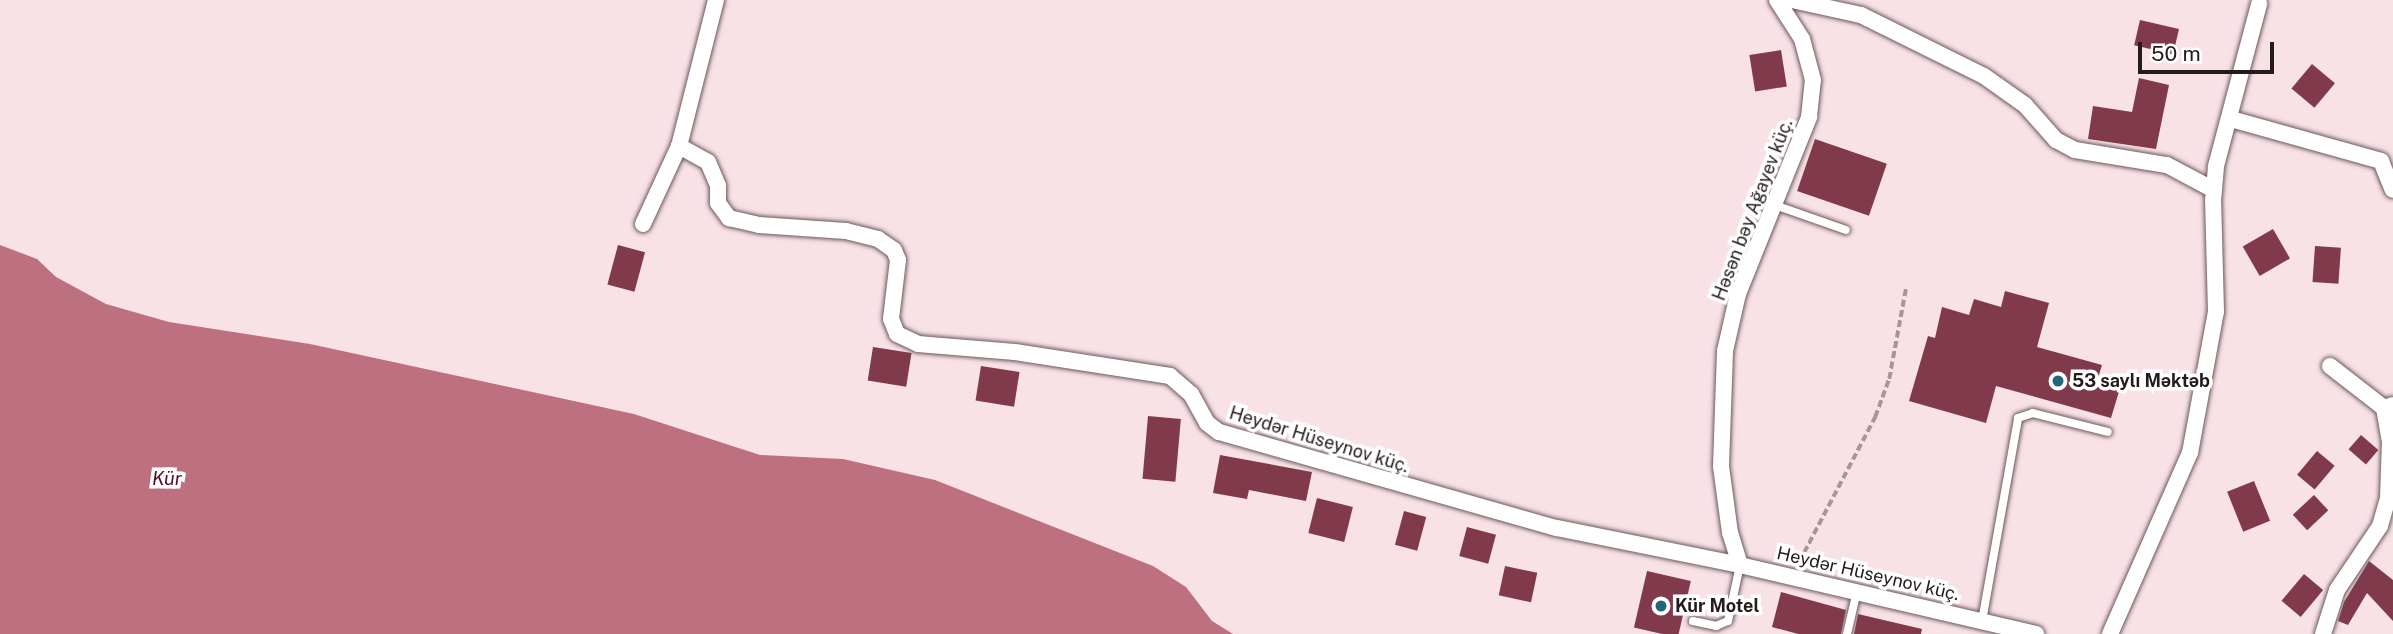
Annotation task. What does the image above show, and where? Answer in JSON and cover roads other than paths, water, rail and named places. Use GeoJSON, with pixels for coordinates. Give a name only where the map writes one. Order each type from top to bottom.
{"type":"FeatureCollection","features":[{"type":"Feature","properties":{"kind":"street"},"geometry":{"type":"LineString","coordinates":[[643,223],[678,146],[716,0]]}},
{"type":"Feature","properties":{"kind":"street","name":"Həsən bəy Ağayev küç."},"geometry":{"type":"LineString","coordinates":[[1740,565],[1730,533],[1721,466],[1725,351],[1738,294],[1809,117],[1813,80],[1802,39],[1777,0]]}},
{"type":"Feature","properties":{"kind":"street"},"geometry":{"type":"LineString","coordinates":[[1792,0],[1861,15],[1984,76],[2025,105],[2056,140],[2075,150],[2167,164],[2214,190]]}},
{"type":"Feature","properties":{"kind":"street"},"geometry":{"type":"LineString","coordinates":[[2110,634],[2190,453],[2217,312],[2214,190],[2259,4]]}},
{"type":"Feature","properties":{"kind":"street"},"geometry":{"type":"LineString","coordinates":[[2231,119],[2381,161],[2393,190]]}},
{"type":"Feature","properties":{"kind":"street","name":"Heydər Hüseynov küç."},"geometry":{"type":"LineString","coordinates":[[678,146],[708,162],[718,186],[718,203],[729,218],[759,225],[846,232],[878,239],[894,250],[898,260],[891,319],[897,334],[918,344],[1015,352],[1170,376],[1191,394],[1207,423],[1219,432],[1557,528],[1791,576],[2036,634]]}},
{"type":"Feature","properties":{"kind":"street"},"geometry":{"type":"LineString","coordinates":[[2323,634],[2337,590],[2380,526],[2388,498],[2390,442],[2388,407],[2330,366]]}},
{"type":"Feature","properties":{"kind":"lane"},"geometry":{"type":"LineString","coordinates":[[1775,205],[1846,230]]}},
{"type":"Feature","properties":{"kind":"lane"},"geometry":{"type":"LineString","coordinates":[[1982,621],[2018,418],[2032,412],[2108,432]]}},
{"type":"Feature","properties":{"kind":"lane"},"geometry":{"type":"LineString","coordinates":[[1693,621],[1716,626],[1728,621],[1740,565]]}},
{"type":"Feature","properties":{"kind":"lane"},"geometry":{"type":"LineString","coordinates":[[1847,634],[1857,591]]}},
{"type":"Feature","properties":{"kind":"water","name":"Kür"},"geometry":{"type":"Polygon","coordinates":[[[0,245],[37,259],[56,277],[106,304],[169,322],[310,344],[634,414],[760,455],[843,459],[935,480],[1153,566],[1186,587],[1212,621],[1233,634],[0,634],[0,245]]]}},
{"type":"Feature","properties":{"kind":"place","name":"53 saylı Məktəb"},"geometry":{"type":"Point","coordinates":[2058,381]}},
{"type":"Feature","properties":{"kind":"place","name":"Kür Motel"},"geometry":{"type":"Point","coordinates":[1661,606]}}]}
